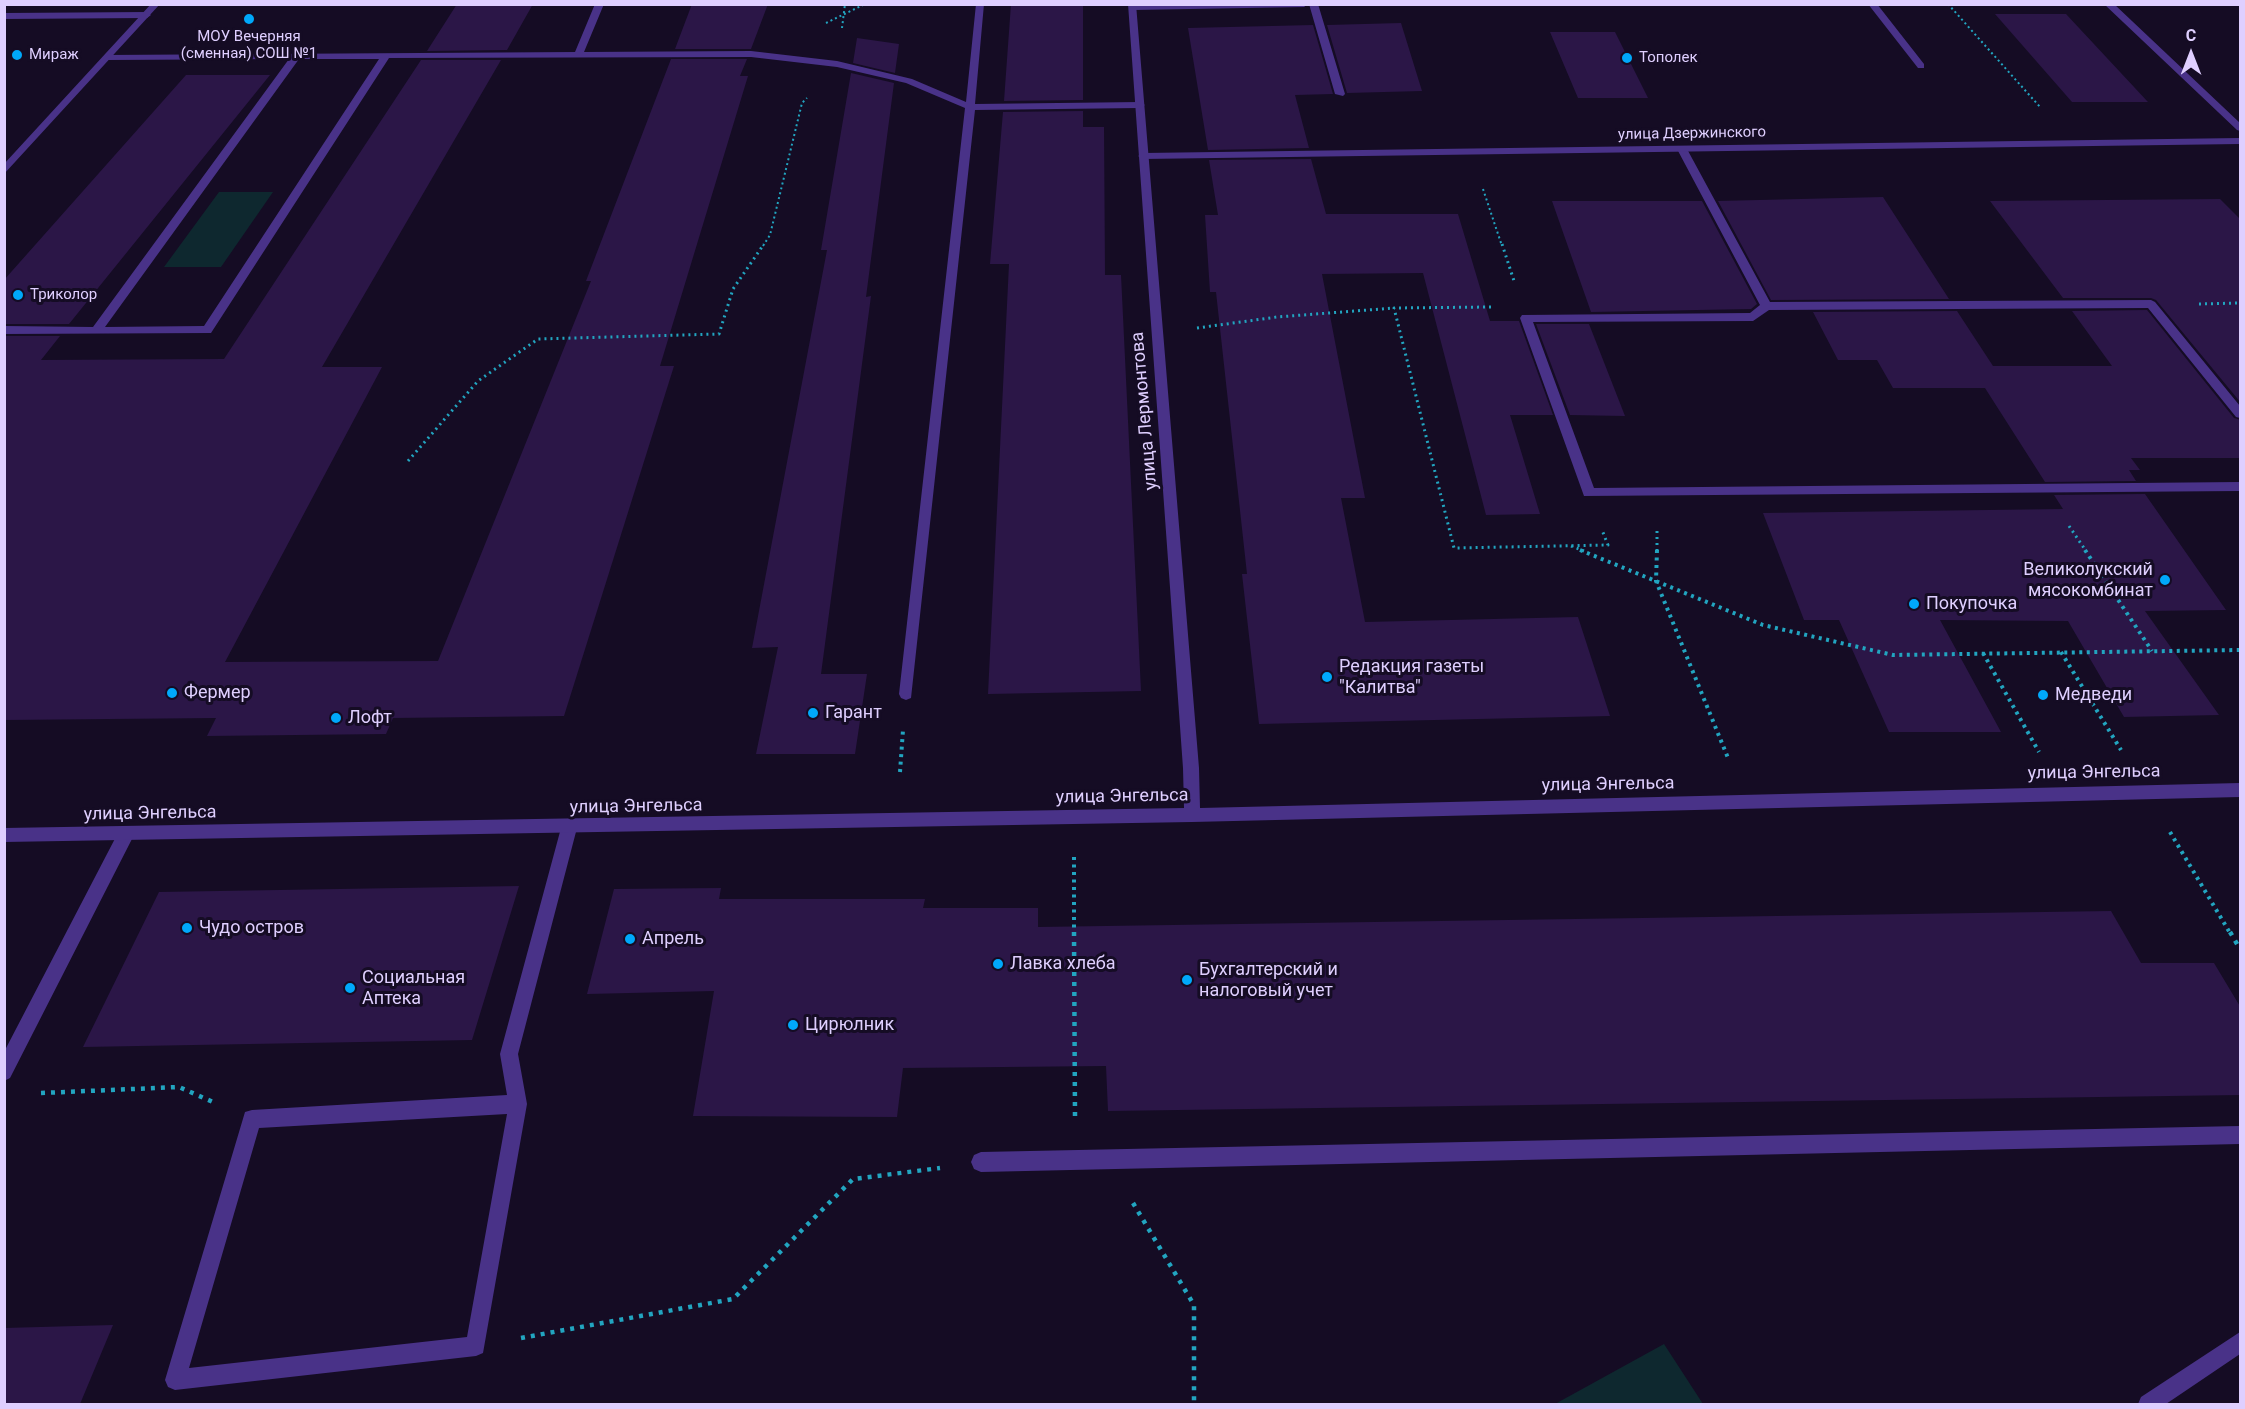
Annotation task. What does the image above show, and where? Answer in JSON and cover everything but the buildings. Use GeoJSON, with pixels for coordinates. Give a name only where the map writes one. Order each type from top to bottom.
{"type":"FeatureCollection","features":[{"type":"Feature","properties":{"kind":"street"},"geometry":{"type":"LineString","coordinates":[[4,171],[156,4]]}},
{"type":"Feature","properties":{"kind":"street"},"geometry":{"type":"LineString","coordinates":[[578,55],[600,4]]}},
{"type":"Feature","properties":{"kind":"street"},"geometry":{"type":"LineString","coordinates":[[906,694],[980,4]]}},
{"type":"Feature","properties":{"kind":"street"},"geometry":{"type":"LineString","coordinates":[[1132,6],[1304,4]]}},
{"type":"Feature","properties":{"kind":"street"},"geometry":{"type":"LineString","coordinates":[[1313,4],[1340,94]]}},
{"type":"Feature","properties":{"kind":"street"},"geometry":{"type":"LineString","coordinates":[[1872,4],[1921,66]]}},
{"type":"Feature","properties":{"kind":"street"},"geometry":{"type":"LineString","coordinates":[[2108,4],[2241,128]]}},
{"type":"Feature","properties":{"kind":"street","name":"улица Лермонтова"},"geometry":{"type":"LineString","coordinates":[[1132,6],[1191,768],[1192,815]]}},
{"type":"Feature","properties":{"kind":"street"},"geometry":{"type":"LineString","coordinates":[[4,16],[147,15]]}},
{"type":"Feature","properties":{"kind":"street"},"geometry":{"type":"LineString","coordinates":[[108,57],[751,54],[837,64],[909,81],[970,107],[1140,105]]}},
{"type":"Feature","properties":{"kind":"street"},"geometry":{"type":"LineString","coordinates":[[96,331],[296,56]]}},
{"type":"Feature","properties":{"kind":"street"},"geometry":{"type":"LineString","coordinates":[[4,330],[207,330],[385,57]]}},
{"type":"Feature","properties":{"kind":"street","name":"улица Дзержинского"},"geometry":{"type":"LineString","coordinates":[[1143,156],[2241,141]]}},
{"type":"Feature","properties":{"kind":"street"},"geometry":{"type":"LineString","coordinates":[[1682,149],[1766,306]]}},
{"type":"Feature","properties":{"kind":"street"},"geometry":{"type":"LineString","coordinates":[[2241,414],[2151,304],[1766,306],[1753,316],[1526,318],[1589,493],[2241,487]]}},
{"type":"Feature","properties":{"kind":"street","name":"улица Энгельса"},"geometry":{"type":"LineString","coordinates":[[4,836],[569,828],[2241,790]]}},
{"type":"Feature","properties":{"kind":"street"},"geometry":{"type":"LineString","coordinates":[[518,1104],[252,1119],[175,1380],[476,1346],[518,1104],[509,1054],[569,828]]}},
{"type":"Feature","properties":{"kind":"street"},"geometry":{"type":"LineString","coordinates":[[4,1072],[126,834]]}},
{"type":"Feature","properties":{"kind":"street"},"geometry":{"type":"LineString","coordinates":[[981,1162],[2241,1135]]}},
{"type":"Feature","properties":{"kind":"street"},"geometry":{"type":"LineString","coordinates":[[2148,1404],[2241,1342]]}},
{"type":"Feature","properties":{"kind":"path"},"geometry":{"type":"LineString","coordinates":[[1948,4],[2043,110]]}},
{"type":"Feature","properties":{"kind":"path"},"geometry":{"type":"LineString","coordinates":[[408,461],[478,381],[538,339],[719,334],[733,289],[770,235],[802,103],[837,64]]}},
{"type":"Feature","properties":{"kind":"path"},"geometry":{"type":"LineString","coordinates":[[1483,187],[1526,318]]}},
{"type":"Feature","properties":{"kind":"path"},"geometry":{"type":"LineString","coordinates":[[1193,329],[1276,316],[1394,308],[1498,307],[1526,318]]}},
{"type":"Feature","properties":{"kind":"path"},"geometry":{"type":"LineString","coordinates":[[1394,308],[1454,548],[1608,545],[1589,493]]}},
{"type":"Feature","properties":{"kind":"path"},"geometry":{"type":"LineString","coordinates":[[2043,488],[2152,651]]}},
{"type":"Feature","properties":{"kind":"path"},"geometry":{"type":"LineString","coordinates":[[1658,492],[1656,581],[1728,758]]}},
{"type":"Feature","properties":{"kind":"path"},"geometry":{"type":"LineString","coordinates":[[1571,546],[1763,625],[1893,655],[2241,650]]}},
{"type":"Feature","properties":{"kind":"path"},"geometry":{"type":"LineString","coordinates":[[2060,652],[2121,750]]}},
{"type":"Feature","properties":{"kind":"path"},"geometry":{"type":"LineString","coordinates":[[1983,653],[2039,752]]}},
{"type":"Feature","properties":{"kind":"path"},"geometry":{"type":"LineString","coordinates":[[2169,831],[2241,949]]}},
{"type":"Feature","properties":{"kind":"path"},"geometry":{"type":"LineString","coordinates":[[1074,856],[1075,1160]]}},
{"type":"Feature","properties":{"kind":"path"},"geometry":{"type":"LineString","coordinates":[[39,1093],[179,1087],[252,1119]]}},
{"type":"Feature","properties":{"kind":"path"},"geometry":{"type":"LineString","coordinates":[[1107,1160],[1194,1305],[1194,1404]]}},
{"type":"Feature","properties":{"kind":"path"},"geometry":{"type":"LineString","coordinates":[[476,1346],[733,1299],[854,1179],[981,1162]]}},
{"type":"Feature","properties":{"kind":"shaded area"},"geometry":{"type":"Polygon","coordinates":[[[219,192],[273,192],[221,267],[164,267],[219,192]]]}},
{"type":"Feature","properties":{"kind":"shaded area"},"geometry":{"type":"Polygon","coordinates":[[[1664,1344],[1703,1404],[1555,1404],[1664,1344]]]}},
{"type":"Feature","properties":{"kind":"place","name":"МОУ Вечерняя (сменная) СОШ №1"},"geometry":{"type":"Point","coordinates":[249,19]}},
{"type":"Feature","properties":{"kind":"place","name":"Мираж"},"geometry":{"type":"Point","coordinates":[17,55]}},
{"type":"Feature","properties":{"kind":"place","name":"Тополек"},"geometry":{"type":"Point","coordinates":[1627,58]}},
{"type":"Feature","properties":{"kind":"place","name":"Триколор"},"geometry":{"type":"Point","coordinates":[18,295]}},
{"type":"Feature","properties":{"kind":"place","name":"Великолукский мясокомбинат"},"geometry":{"type":"Point","coordinates":[2165,580]}},
{"type":"Feature","properties":{"kind":"place","name":"Покупочка"},"geometry":{"type":"Point","coordinates":[1914,604]}},
{"type":"Feature","properties":{"kind":"place","name":"Редакция газеты \"Калитва\""},"geometry":{"type":"Point","coordinates":[1327,677]}},
{"type":"Feature","properties":{"kind":"place","name":"Фермер"},"geometry":{"type":"Point","coordinates":[172,693]}},
{"type":"Feature","properties":{"kind":"place","name":"Медведи"},"geometry":{"type":"Point","coordinates":[2043,695]}},
{"type":"Feature","properties":{"kind":"place","name":"Гарант"},"geometry":{"type":"Point","coordinates":[813,713]}},
{"type":"Feature","properties":{"kind":"place","name":"Лофт"},"geometry":{"type":"Point","coordinates":[336,718]}},
{"type":"Feature","properties":{"kind":"place","name":"Чудо остров"},"geometry":{"type":"Point","coordinates":[187,928]}},
{"type":"Feature","properties":{"kind":"place","name":"Апрель"},"geometry":{"type":"Point","coordinates":[630,939]}},
{"type":"Feature","properties":{"kind":"place","name":"Лавка хлеба"},"geometry":{"type":"Point","coordinates":[998,964]}},
{"type":"Feature","properties":{"kind":"place","name":"Бухгалтерский и налоговый учет"},"geometry":{"type":"Point","coordinates":[1187,980]}},
{"type":"Feature","properties":{"kind":"place","name":"Социальная Аптека"},"geometry":{"type":"Point","coordinates":[350,988]}},
{"type":"Feature","properties":{"kind":"place","name":"Цирюлник"},"geometry":{"type":"Point","coordinates":[793,1025]}}]}
